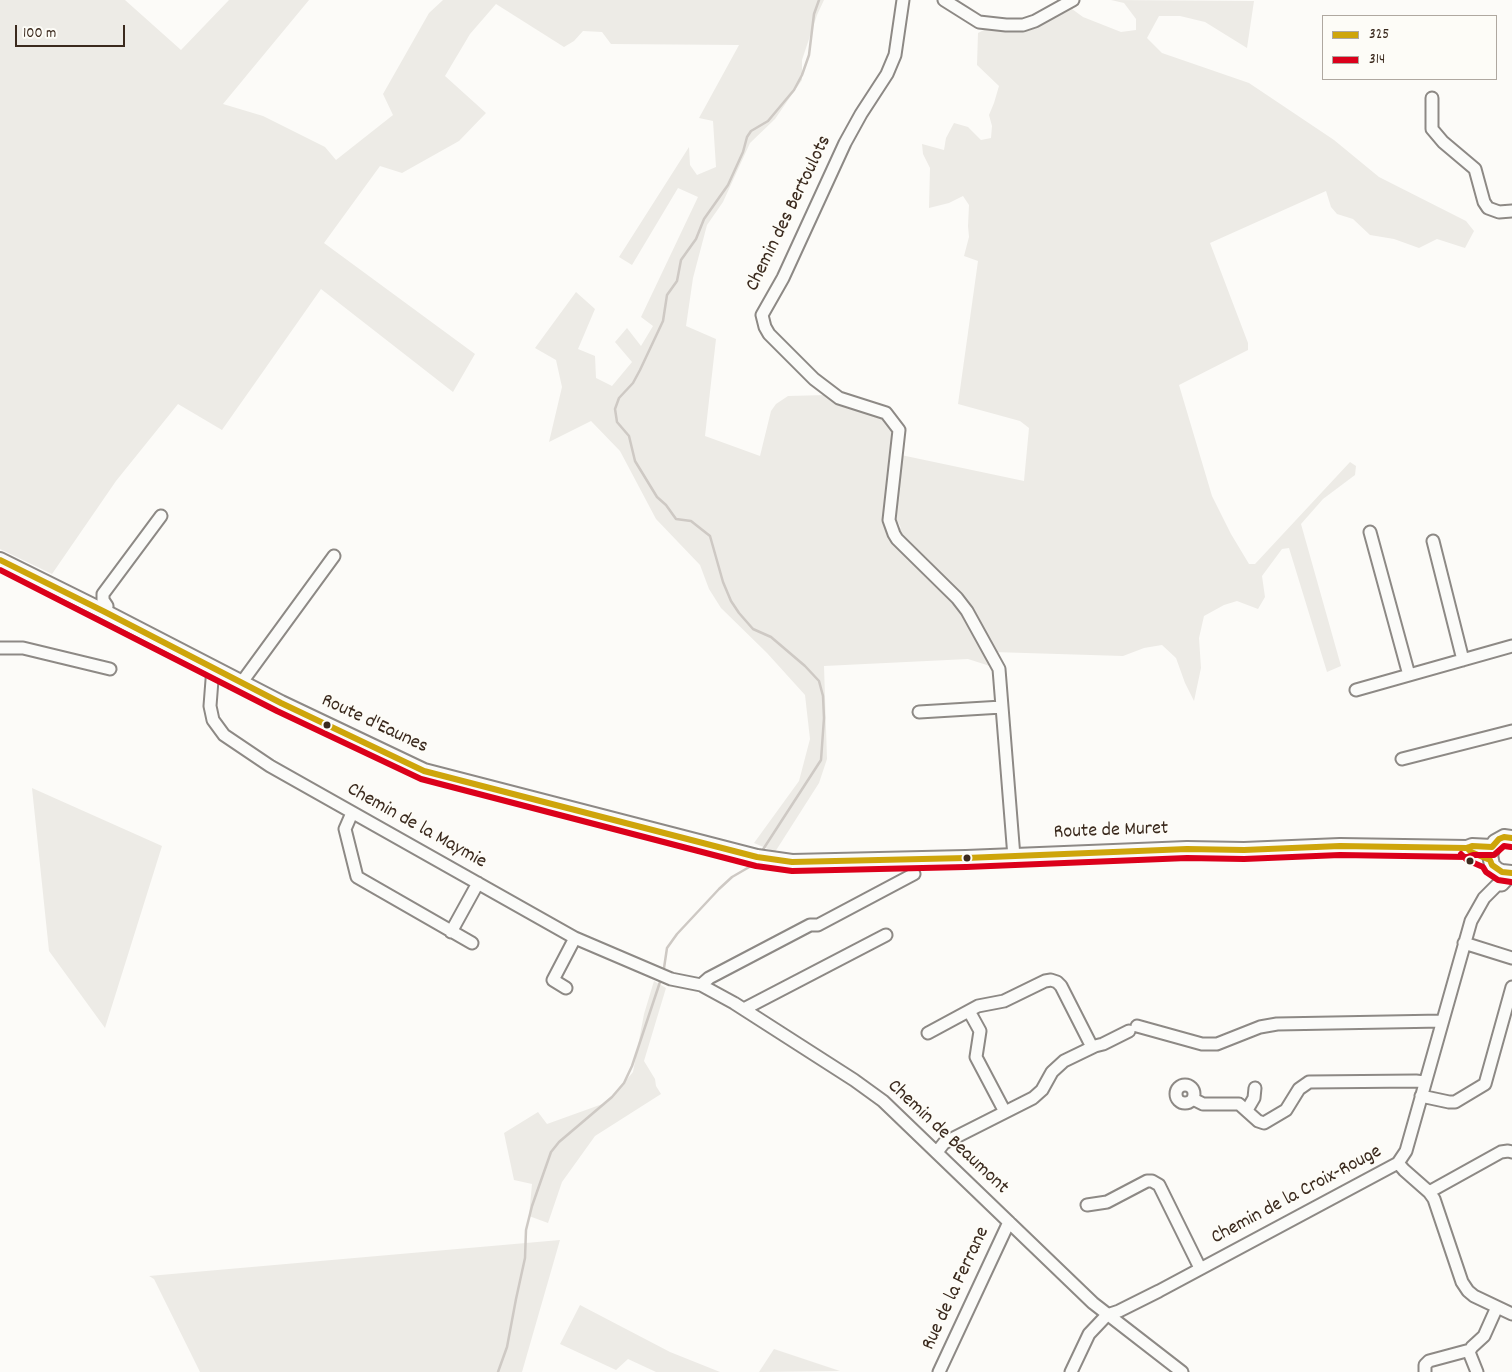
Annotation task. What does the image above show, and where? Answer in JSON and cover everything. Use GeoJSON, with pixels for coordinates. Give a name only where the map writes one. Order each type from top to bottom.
{"type":"FeatureCollection","features":[{"type":"Feature","properties":{"kind":"main road","name":"Route d'Eaunes"},"geometry":{"type":"LineString","coordinates":[[0,560],[339,731],[424,771],[757,857]]}},
{"type":"Feature","properties":{"kind":"main road"},"geometry":{"type":"LineString","coordinates":[[1493,859],[1499,839],[1511,836]]}},
{"type":"Feature","properties":{"kind":"main road","name":"Route de Muret"},"geometry":{"type":"LineString","coordinates":[[757,857],[792,862],[1187,849],[1244,850],[1340,846],[1467,848],[1472,846],[1493,859],[1502,872],[1512,873]]}},
{"type":"Feature","properties":{"kind":"street","name":"Chemin des Bertoulots"},"geometry":{"type":"LineString","coordinates":[[903,0],[895,55],[887,74],[845,143],[782,278],[762,314],[765,326],[770,334],[820,383],[839,398],[886,413],[895,422],[899,430],[889,520],[894,534],[897,540],[947,587],[967,612],[999,669],[1014,856]]}},
{"type":"Feature","properties":{"kind":"street"},"geometry":{"type":"LineString","coordinates":[[944,0],[979,22],[1006,26],[1023,25],[1035,21],[1073,0]]}},
{"type":"Feature","properties":{"kind":"street"},"geometry":{"type":"LineString","coordinates":[[1432,98],[1432,129],[1443,142],[1475,169],[1484,202],[1488,208],[1499,212],[1512,211]]}},
{"type":"Feature","properties":{"kind":"street"},"geometry":{"type":"LineString","coordinates":[[105,612],[106,606],[103,594],[161,516]]}},
{"type":"Feature","properties":{"kind":"street"},"geometry":{"type":"LineString","coordinates":[[1370,532],[1409,675]]}},
{"type":"Feature","properties":{"kind":"street"},"geometry":{"type":"LineString","coordinates":[[1433,541],[1464,660]]}},
{"type":"Feature","properties":{"kind":"street"},"geometry":{"type":"LineString","coordinates":[[242,682],[334,556]]}},
{"type":"Feature","properties":{"kind":"street"},"geometry":{"type":"LineString","coordinates":[[1356,690],[1512,646]]}},
{"type":"Feature","properties":{"kind":"street"},"geometry":{"type":"LineString","coordinates":[[0,648],[23,648],[110,669]]}},
{"type":"Feature","properties":{"kind":"street","name":"Chemin de la Maymie"},"geometry":{"type":"LineString","coordinates":[[213,668],[210,706],[213,720],[224,735],[270,766],[575,938],[660,974]]}},
{"type":"Feature","properties":{"kind":"street"},"geometry":{"type":"LineString","coordinates":[[918,712],[1002,707]]}},
{"type":"Feature","properties":{"kind":"street"},"geometry":{"type":"LineString","coordinates":[[1402,759],[1512,731]]}},
{"type":"Feature","properties":{"kind":"street"},"geometry":{"type":"LineString","coordinates":[[352,812],[345,829],[354,872],[360,880],[472,944]]}},
{"type":"Feature","properties":{"kind":"street"},"geometry":{"type":"LineString","coordinates":[[1493,859],[1497,885]]}},
{"type":"Feature","properties":{"kind":"street","name":"Chemin de la Croix-Rouge"},"geometry":{"type":"LineString","coordinates":[[1107,1315],[1159,1291],[1398,1163],[1406,1151],[1464,943],[1477,910],[1484,898],[1497,885],[1502,885],[1512,873]]}},
{"type":"Feature","properties":{"kind":"street"},"geometry":{"type":"LineString","coordinates":[[701,985],[709,978],[810,925],[818,925],[914,874]]}},
{"type":"Feature","properties":{"kind":"street"},"geometry":{"type":"LineString","coordinates":[[451,932],[478,883]]}},
{"type":"Feature","properties":{"kind":"street"},"geometry":{"type":"LineString","coordinates":[[744,1009],[886,935]]}},
{"type":"Feature","properties":{"kind":"street"},"geometry":{"type":"LineString","coordinates":[[566,988],[553,980],[575,938]]}},
{"type":"Feature","properties":{"kind":"street"},"geometry":{"type":"LineString","coordinates":[[1464,943],[1512,958]]}},
{"type":"Feature","properties":{"kind":"street","name":"Chemin de Beaumont"},"geometry":{"type":"LineString","coordinates":[[660,974],[701,985],[744,1009],[854,1080],[883,1101],[1093,1303],[1182,1372]]}},
{"type":"Feature","properties":{"kind":"street"},"geometry":{"type":"LineString","coordinates":[[928,1033],[986,1003],[1004,1001],[1045,981],[1057,982],[1061,986],[1092,1047]]}},
{"type":"Feature","properties":{"kind":"street"},"geometry":{"type":"LineString","coordinates":[[1421,1096],[1455,1102],[1485,1084],[1512,987]]}},
{"type":"Feature","properties":{"kind":"street"},"geometry":{"type":"LineString","coordinates":[[969,1011],[980,1033],[976,1057],[1005,1112]]}},
{"type":"Feature","properties":{"kind":"street"},"geometry":{"type":"LineString","coordinates":[[936,1152],[944,1142],[1037,1095],[1057,1066],[1133,1028],[1202,1044],[1217,1044],[1260,1027],[1277,1024],[1442,1021]]}},
{"type":"Feature","properties":{"kind":"street"},"geometry":{"type":"LineString","coordinates":[[1193,1099],[1203,1104],[1235,1103],[1242,1105],[1258,1121],[1264,1123],[1286,1110],[1299,1089],[1309,1082],[1424,1082]]}},
{"type":"Feature","properties":{"kind":"street"},"geometry":{"type":"LineString","coordinates":[[1247,1110],[1254,1098],[1255,1088]]}},
{"type":"Feature","properties":{"kind":"street"},"geometry":{"type":"LineString","coordinates":[[1430,1192],[1501,1152],[1512,1152]]}},
{"type":"Feature","properties":{"kind":"street"},"geometry":{"type":"LineString","coordinates":[[1398,1163],[1430,1192],[1434,1199],[1462,1282],[1474,1296],[1512,1314]]}},
{"type":"Feature","properties":{"kind":"street"},"geometry":{"type":"LineString","coordinates":[[1087,1205],[1107,1202],[1146,1181],[1152,1181],[1159,1185],[1200,1268]]}},
{"type":"Feature","properties":{"kind":"street","name":"Rue de la Ferrane"},"geometry":{"type":"LineString","coordinates":[[939,1372],[1009,1222]]}},
{"type":"Feature","properties":{"kind":"street"},"geometry":{"type":"LineString","coordinates":[[1425,1372],[1425,1365],[1429,1361],[1470,1350],[1484,1336],[1497,1307]]}},
{"type":"Feature","properties":{"kind":"street"},"geometry":{"type":"LineString","coordinates":[[1071,1372],[1089,1334],[1107,1315]]}},
{"type":"Feature","properties":{"kind":"street"},"geometry":{"type":"LineString","coordinates":[[1470,1350],[1469,1352],[1477,1372]]}},
{"type":"Feature","properties":{"kind":"shaded area"},"geometry":{"type":"Polygon","coordinates":[[[0,0],[125,0],[181,50],[229,0],[309,0],[223,104],[263,116],[325,147],[336,160],[393,115],[383,94],[429,13],[443,0],[824,0],[802,60],[802,80],[775,119],[750,143],[723,202],[707,225],[693,278],[686,326],[716,339],[705,436],[760,456],[771,411],[776,404],[788,396],[826,395],[845,407],[880,415],[889,420],[894,431],[884,522],[901,528],[895,516],[901,455],[1024,481],[1029,428],[1020,421],[958,404],[978,261],[964,256],[969,237],[969,205],[963,196],[949,203],[929,208],[930,168],[923,154],[922,144],[944,150],[946,138],[954,123],[968,127],[981,140],[991,138],[992,126],[989,115],[999,86],[977,65],[978,33],[986,29],[1011,32],[1041,25],[1072,9],[1083,17],[1121,32],[1136,30],[1136,19],[1124,3],[1111,0],[1254,1],[1247,48],[1205,22],[1180,16],[1159,16],[1147,38],[1162,53],[1249,83],[1334,140],[1379,177],[1466,221],[1474,231],[1465,248],[1437,239],[1419,248],[1394,239],[1370,235],[1353,219],[1337,214],[1331,207],[1326,191],[1210,243],[1248,343],[1248,350],[1179,385],[1212,496],[1249,564],[1255,564],[1350,462],[1356,466],[1355,475],[1323,499],[1301,524],[1341,666],[1327,672],[1289,548],[1282,549],[1262,576],[1265,597],[1258,609],[1237,601],[1224,605],[1204,616],[1199,638],[1201,668],[1194,701],[1176,658],[1162,645],[1144,648],[1123,656],[993,652],[978,622],[939,585],[960,610],[993,667],[968,659],[824,666],[827,759],[819,783],[775,852],[754,843],[799,781],[810,739],[805,695],[767,653],[721,608],[709,589],[700,565],[656,519],[620,451],[591,421],[549,442],[562,387],[556,360],[535,348],[576,292],[595,309],[578,349],[595,356],[596,378],[612,386],[632,362],[615,342],[627,328],[641,346],[653,326],[641,317],[698,197],[678,188],[632,265],[619,257],[689,147],[690,165],[697,175],[716,167],[713,121],[699,118],[739,45],[611,44],[602,32],[583,31],[574,41],[564,47],[496,4],[470,34],[445,76],[486,113],[459,141],[402,173],[380,166],[324,243],[475,354],[453,392],[321,289],[222,430],[178,404],[116,481],[52,574],[0,549],[0,0]]]}},
{"type":"Feature","properties":{"kind":"shaded area"},"geometry":{"type":"Polygon","coordinates":[[[32,788],[162,846],[105,1028],[49,951],[32,788]]]}},
{"type":"Feature","properties":{"kind":"shaded area"},"geometry":{"type":"Polygon","coordinates":[[[654,981],[666,988],[644,1061],[655,1079],[656,1086],[661,1094],[595,1136],[562,1182],[548,1223],[529,1216],[532,1184],[514,1180],[504,1133],[538,1112],[547,1124],[608,1102],[633,1072],[644,1014],[654,981]]]}},
{"type":"Feature","properties":{"kind":"shaded area"},"geometry":{"type":"Polygon","coordinates":[[[560,1240],[522,1372],[200,1372],[154,1279],[149,1276],[560,1240]]]}},
{"type":"Feature","properties":{"kind":"shaded area"},"geometry":{"type":"Polygon","coordinates":[[[580,1305],[670,1352],[720,1372],[656,1372],[628,1359],[616,1370],[560,1344],[580,1305]]]}},
{"type":"Feature","properties":{"kind":"shaded area"},"geometry":{"type":"Polygon","coordinates":[[[774,1349],[840,1371],[759,1372],[774,1349]]]}},
{"type":"Feature","properties":{"kind":"waterway"},"geometry":{"type":"LineString","coordinates":[[762,851],[821,760],[824,718],[823,696],[819,681],[805,666],[771,637],[753,629],[739,613],[731,601],[723,582],[710,536],[691,521],[676,519],[666,505],[657,497],[635,461],[629,436],[617,422],[615,409],[619,398],[633,383],[663,321],[667,295],[677,281],[681,260],[696,239],[704,219],[728,185],[743,152],[747,137],[751,131],[768,121],[794,90],[802,75],[809,55],[814,14],[819,0]]}},
{"type":"Feature","properties":{"kind":"waterway"},"geometry":{"type":"LineString","coordinates":[[664,968],[667,948],[677,934],[732,877],[751,866]]}},
{"type":"Feature","properties":{"kind":"waterway"},"geometry":{"type":"LineString","coordinates":[[498,1372],[507,1347],[525,1258],[526,1230],[532,1206],[551,1152],[559,1142],[612,1097],[624,1083],[632,1066],[661,979]]}},
{"type":"Feature","properties":{"kind":"transit line","name":"325"},"geometry":{"type":"LineString","coordinates":[[0,560],[281,703],[424,771],[757,857],[792,862],[966,858],[1187,849],[1244,850],[1340,846],[1467,848],[1472,846],[1492,847],[1499,839],[1504,837],[1512,838]]}},
{"type":"Feature","properties":{"kind":"transit line","name":"314"},"geometry":{"type":"LineString","coordinates":[[0,570],[277,711],[421,779],[756,866],[792,871],[966,867],[1187,858],[1244,859],[1340,855],[1467,857],[1473,855],[1494,855],[1504,846],[1511,847]]}},
{"type":"Feature","properties":{"kind":"transit line","name":"325"},"geometry":{"type":"LineString","coordinates":[[1467,848],[1471,852],[1490,860],[1492,865],[1502,872],[1512,873]]}},
{"type":"Feature","properties":{"kind":"transit line","name":"314"},"geometry":{"type":"LineString","coordinates":[[1461,854],[1467,860],[1483,867],[1486,872],[1498,880],[1511,882]]}}]}
